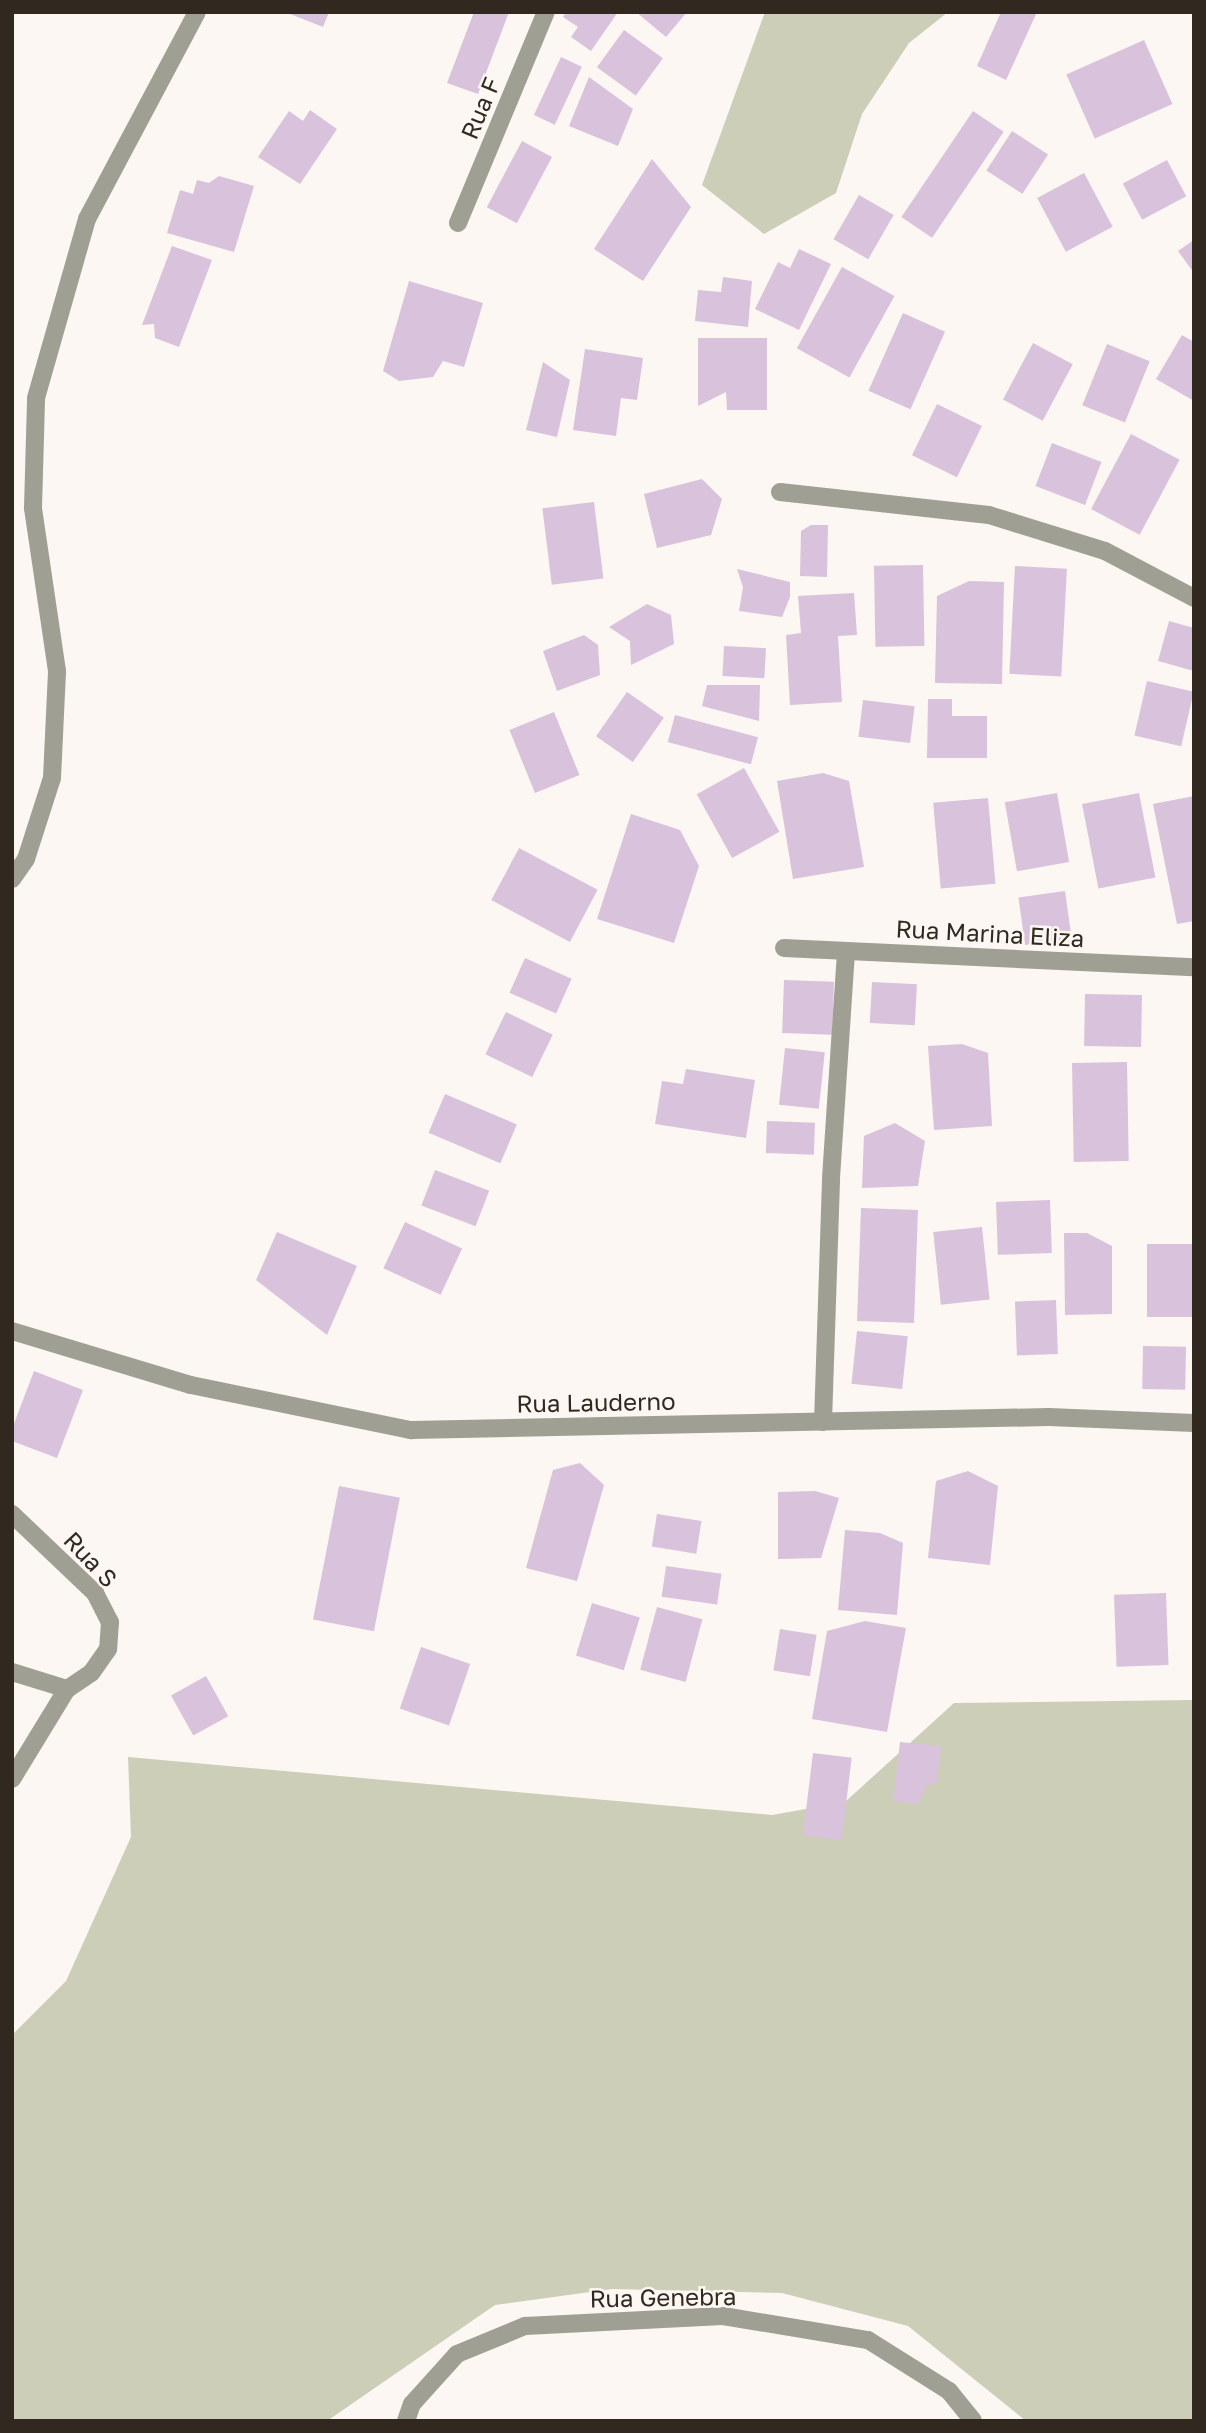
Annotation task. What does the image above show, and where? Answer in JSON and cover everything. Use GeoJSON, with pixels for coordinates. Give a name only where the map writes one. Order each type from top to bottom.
{"type":"FeatureCollection","features":[{"type":"Feature","properties":{"kind":"street"},"geometry":{"type":"LineString","coordinates":[[12,880],[26,859],[53,764],[57,671],[33,508],[36,398],[87,219],[197,12]]}},
{"type":"Feature","properties":{"kind":"street","name":"Rua F"},"geometry":{"type":"LineString","coordinates":[[458,223],[546,12]]}},
{"type":"Feature","properties":{"kind":"street"},"geometry":{"type":"LineString","coordinates":[[780,492],[989,515],[1105,551],[1194,598]]}},
{"type":"Feature","properties":{"kind":"street","name":"Rua Marina Eliza"},"geometry":{"type":"LineString","coordinates":[[784,948],[1194,967]]}},
{"type":"Feature","properties":{"kind":"street"},"geometry":{"type":"LineString","coordinates":[[823,1422],[831,1178],[846,951]]}},
{"type":"Feature","properties":{"kind":"street","name":"Rua Lauderno"},"geometry":{"type":"LineString","coordinates":[[12,1331],[191,1385],[411,1430],[1049,1417],[1194,1423]]}},
{"type":"Feature","properties":{"kind":"street","name":"Rua S"},"geometry":{"type":"LineString","coordinates":[[12,1514],[96,1592],[110,1622],[108,1649],[91,1673],[67,1689]]}},
{"type":"Feature","properties":{"kind":"street"},"geometry":{"type":"LineString","coordinates":[[12,1672],[67,1689],[12,1779]]}},
{"type":"Feature","properties":{"kind":"street","name":"Rua Genebra"},"geometry":{"type":"LineString","coordinates":[[407,2421],[412,2404],[457,2354],[525,2326],[723,2316],[868,2340],[949,2391],[973,2421]]}},
{"type":"Feature","properties":{"kind":"green space"},"geometry":{"type":"Polygon","coordinates":[[[765,12],[948,12],[909,43],[862,114],[836,193],[764,234],[702,185],[765,12]]]}},
{"type":"Feature","properties":{"kind":"green space"},"geometry":{"type":"Polygon","coordinates":[[[1194,1700],[1194,2421],[1026,2421],[908,2326],[782,2293],[612,2289],[495,2305],[327,2421],[12,2421],[12,2035],[66,1981],[131,1837],[128,1757],[772,1815],[845,1802],[954,1703],[1194,1700]]]}},
{"type":"Feature","properties":{"kind":"building"},"geometry":{"type":"Polygon","coordinates":[[[285,12],[329,12],[323,27],[285,12]]]}},
{"type":"Feature","properties":{"kind":"building"},"geometry":{"type":"Polygon","coordinates":[[[474,12],[509,12],[478,94],[447,83],[474,12]]]}},
{"type":"Feature","properties":{"kind":"building"},"geometry":{"type":"Polygon","coordinates":[[[566,12],[618,12],[591,51],[571,37],[578,27],[563,17],[566,12]]]}},
{"type":"Feature","properties":{"kind":"building"},"geometry":{"type":"Polygon","coordinates":[[[636,12],[687,12],[666,37],[636,12]]]}},
{"type":"Feature","properties":{"kind":"building"},"geometry":{"type":"Polygon","coordinates":[[[1001,12],[1037,12],[1006,80],[977,66],[1001,12]]]}},
{"type":"Feature","properties":{"kind":"building"},"geometry":{"type":"Polygon","coordinates":[[[624,30],[663,58],[636,95],[597,67],[624,30]]]}},
{"type":"Feature","properties":{"kind":"building"},"geometry":{"type":"Polygon","coordinates":[[[1144,40],[1172,104],[1095,139],[1066,75],[1144,40]]]}},
{"type":"Feature","properties":{"kind":"building"},"geometry":{"type":"Polygon","coordinates":[[[561,57],[582,67],[555,125],[534,115],[561,57]]]}},
{"type":"Feature","properties":{"kind":"building"},"geometry":{"type":"Polygon","coordinates":[[[589,77],[633,109],[618,146],[569,126],[589,77]]]}},
{"type":"Feature","properties":{"kind":"building"},"geometry":{"type":"Polygon","coordinates":[[[310,110],[337,129],[300,184],[258,157],[289,111],[303,121],[310,110]]]}},
{"type":"Feature","properties":{"kind":"building"},"geometry":{"type":"Polygon","coordinates":[[[973,111],[1004,132],[932,238],[901,217],[973,111]]]}},
{"type":"Feature","properties":{"kind":"building"},"geometry":{"type":"Polygon","coordinates":[[[1012,131],[1048,154],[1022,194],[986,170],[1012,131]]]}},
{"type":"Feature","properties":{"kind":"building"},"geometry":{"type":"Polygon","coordinates":[[[522,141],[552,157],[517,223],[487,207],[522,141]]]}},
{"type":"Feature","properties":{"kind":"building"},"geometry":{"type":"Polygon","coordinates":[[[652,159],[691,207],[643,281],[594,249],[652,159]]]}},
{"type":"Feature","properties":{"kind":"building"},"geometry":{"type":"Polygon","coordinates":[[[1167,160],[1186,196],[1142,220],[1123,183],[1167,160]]]}},
{"type":"Feature","properties":{"kind":"building"},"geometry":{"type":"Polygon","coordinates":[[[1084,173],[1113,227],[1066,252],[1037,198],[1084,173]]]}},
{"type":"Feature","properties":{"kind":"building"},"geometry":{"type":"Polygon","coordinates":[[[219,176],[254,186],[234,252],[167,233],[180,190],[193,194],[197,180],[209,183],[219,176]]]}},
{"type":"Feature","properties":{"kind":"building"},"geometry":{"type":"Polygon","coordinates":[[[859,195],[894,215],[868,259],[834,239],[859,195]]]}},
{"type":"Feature","properties":{"kind":"building"},"geometry":{"type":"Polygon","coordinates":[[[1194,240],[1194,273],[1178,251],[1194,240]]]}},
{"type":"Feature","properties":{"kind":"building"},"geometry":{"type":"Polygon","coordinates":[[[172,246],[212,260],[179,347],[155,338],[154,324],[142,325],[172,246]]]}},
{"type":"Feature","properties":{"kind":"building"},"geometry":{"type":"Polygon","coordinates":[[[799,249],[831,264],[799,330],[755,309],[778,262],[790,268],[799,249]]]}},
{"type":"Feature","properties":{"kind":"building"},"geometry":{"type":"Polygon","coordinates":[[[842,267],[894,296],[849,377],[797,348],[842,267]]]}},
{"type":"Feature","properties":{"kind":"building"},"geometry":{"type":"Polygon","coordinates":[[[723,277],[752,281],[748,327],[695,321],[698,290],[721,292],[723,277]]]}},
{"type":"Feature","properties":{"kind":"building"},"geometry":{"type":"Polygon","coordinates":[[[409,281],[483,303],[464,367],[443,361],[433,377],[399,381],[383,371],[409,281]]]}},
{"type":"Feature","properties":{"kind":"building"},"geometry":{"type":"Polygon","coordinates":[[[903,313],[945,332],[910,409],[868,391],[903,313]]]}},
{"type":"Feature","properties":{"kind":"building"},"geometry":{"type":"Polygon","coordinates":[[[1182,335],[1194,342],[1194,401],[1156,379],[1182,335]]]}},
{"type":"Feature","properties":{"kind":"building"},"geometry":{"type":"Polygon","coordinates":[[[698,338],[767,338],[767,410],[727,410],[726,392],[698,406],[698,338]]]}},
{"type":"Feature","properties":{"kind":"building"},"geometry":{"type":"Polygon","coordinates":[[[1033,343],[1073,364],[1043,421],[1003,400],[1033,343]]]}},
{"type":"Feature","properties":{"kind":"building"},"geometry":{"type":"Polygon","coordinates":[[[1107,344],[1150,361],[1125,422],[1082,405],[1107,344]]]}},
{"type":"Feature","properties":{"kind":"building"},"geometry":{"type":"Polygon","coordinates":[[[585,349],[643,358],[637,400],[621,398],[616,436],[573,430],[585,349]]]}},
{"type":"Feature","properties":{"kind":"building"},"geometry":{"type":"Polygon","coordinates":[[[543,362],[570,380],[557,437],[526,430],[543,362]]]}},
{"type":"Feature","properties":{"kind":"building"},"geometry":{"type":"Polygon","coordinates":[[[937,404],[982,426],[957,477],[912,455],[937,404]]]}},
{"type":"Feature","properties":{"kind":"building"},"geometry":{"type":"Polygon","coordinates":[[[1131,434],[1180,460],[1140,535],[1091,509],[1131,434]]]}},
{"type":"Feature","properties":{"kind":"building"},"geometry":{"type":"Polygon","coordinates":[[[1052,443],[1101,462],[1085,505],[1036,486],[1052,443]]]}},
{"type":"Feature","properties":{"kind":"building"},"geometry":{"type":"Polygon","coordinates":[[[702,479],[722,499],[711,535],[657,548],[644,494],[702,479]]]}},
{"type":"Feature","properties":{"kind":"building"},"geometry":{"type":"Polygon","coordinates":[[[594,502],[603,578],[552,585],[542,508],[594,502]]]}},
{"type":"Feature","properties":{"kind":"building"},"geometry":{"type":"Polygon","coordinates":[[[811,525],[828,525],[827,577],[800,576],[801,531],[811,525]]]}},
{"type":"Feature","properties":{"kind":"building"},"geometry":{"type":"Polygon","coordinates":[[[923,565],[924,646],[875,647],[874,566],[923,565]]]}},
{"type":"Feature","properties":{"kind":"building"},"geometry":{"type":"Polygon","coordinates":[[[1015,566],[1067,569],[1061,677],[1009,674],[1015,566]]]}},
{"type":"Feature","properties":{"kind":"building"},"geometry":{"type":"Polygon","coordinates":[[[737,569],[790,582],[790,597],[782,617],[739,611],[743,587],[737,569]]]}},
{"type":"Feature","properties":{"kind":"building"},"geometry":{"type":"Polygon","coordinates":[[[969,581],[1004,582],[1002,684],[935,683],[937,596],[969,581]]]}},
{"type":"Feature","properties":{"kind":"building"},"geometry":{"type":"Polygon","coordinates":[[[854,593],[857,635],[838,636],[842,702],[790,705],[786,635],[801,633],[798,596],[854,593]]]}},
{"type":"Feature","properties":{"kind":"building"},"geometry":{"type":"Polygon","coordinates":[[[647,604],[671,615],[674,644],[631,665],[630,641],[609,627],[647,604]]]}},
{"type":"Feature","properties":{"kind":"building"},"geometry":{"type":"Polygon","coordinates":[[[1169,621],[1194,628],[1194,671],[1158,661],[1169,621]]]}},
{"type":"Feature","properties":{"kind":"building"},"geometry":{"type":"Polygon","coordinates":[[[584,635],[598,645],[600,675],[557,691],[543,651],[584,635]]]}},
{"type":"Feature","properties":{"kind":"building"},"geometry":{"type":"Polygon","coordinates":[[[724,646],[766,648],[764,678],[722,676],[724,646]]]}},
{"type":"Feature","properties":{"kind":"building"},"geometry":{"type":"Polygon","coordinates":[[[1147,681],[1194,692],[1181,746],[1134,736],[1147,681]]]}},
{"type":"Feature","properties":{"kind":"building"},"geometry":{"type":"Polygon","coordinates":[[[707,685],[760,685],[759,721],[702,706],[707,685]]]}},
{"type":"Feature","properties":{"kind":"building"},"geometry":{"type":"Polygon","coordinates":[[[627,692],[664,718],[633,762],[596,736],[627,692]]]}},
{"type":"Feature","properties":{"kind":"building"},"geometry":{"type":"Polygon","coordinates":[[[928,699],[952,699],[952,716],[987,716],[987,758],[927,758],[928,699]]]}},
{"type":"Feature","properties":{"kind":"building"},"geometry":{"type":"Polygon","coordinates":[[[863,700],[915,706],[910,743],[858,737],[863,700]]]}},
{"type":"Feature","properties":{"kind":"building"},"geometry":{"type":"Polygon","coordinates":[[[554,712],[579,775],[535,793],[509,730],[554,712]]]}},
{"type":"Feature","properties":{"kind":"building"},"geometry":{"type":"Polygon","coordinates":[[[675,715],[758,737],[751,764],[668,742],[675,715]]]}},
{"type":"Feature","properties":{"kind":"building"},"geometry":{"type":"Polygon","coordinates":[[[744,768],[779,832],[732,858],[697,794],[744,768]]]}},
{"type":"Feature","properties":{"kind":"building"},"geometry":{"type":"Polygon","coordinates":[[[823,773],[849,781],[864,867],[793,879],[777,781],[823,773]]]}},
{"type":"Feature","properties":{"kind":"building"},"geometry":{"type":"Polygon","coordinates":[[[1057,793],[1069,862],[1017,871],[1005,802],[1057,793]]]}},
{"type":"Feature","properties":{"kind":"building"},"geometry":{"type":"Polygon","coordinates":[[[1139,793],[1155,877],[1098,888],[1082,804],[1139,793]]]}},
{"type":"Feature","properties":{"kind":"building"},"geometry":{"type":"Polygon","coordinates":[[[1194,796],[1194,921],[1177,924],[1153,804],[1194,796]]]}},
{"type":"Feature","properties":{"kind":"building"},"geometry":{"type":"Polygon","coordinates":[[[988,798],[995,884],[941,888],[933,803],[988,798]]]}},
{"type":"Feature","properties":{"kind":"building"},"geometry":{"type":"Polygon","coordinates":[[[631,814],[680,830],[699,866],[674,943],[597,919],[631,814]]]}},
{"type":"Feature","properties":{"kind":"building"},"geometry":{"type":"Polygon","coordinates":[[[519,848],[598,890],[570,942],[491,900],[519,848]]]}},
{"type":"Feature","properties":{"kind":"building"},"geometry":{"type":"Polygon","coordinates":[[[1065,891],[1072,939],[1025,945],[1018,898],[1065,891]]]}},
{"type":"Feature","properties":{"kind":"building"},"geometry":{"type":"Polygon","coordinates":[[[525,958],[572,979],[556,1013],[510,993],[525,958]]]}},
{"type":"Feature","properties":{"kind":"building"},"geometry":{"type":"Polygon","coordinates":[[[784,980],[834,982],[832,1035],[782,1033],[784,980]]]}},
{"type":"Feature","properties":{"kind":"building"},"geometry":{"type":"Polygon","coordinates":[[[872,982],[917,984],[915,1025],[870,1023],[872,982]]]}},
{"type":"Feature","properties":{"kind":"building"},"geometry":{"type":"Polygon","coordinates":[[[1085,994],[1142,995],[1141,1047],[1084,1046],[1085,994]]]}},
{"type":"Feature","properties":{"kind":"building"},"geometry":{"type":"Polygon","coordinates":[[[506,1012],[553,1035],[532,1077],[485,1054],[506,1012]]]}},
{"type":"Feature","properties":{"kind":"building"},"geometry":{"type":"Polygon","coordinates":[[[962,1044],[988,1053],[992,1126],[934,1130],[928,1046],[962,1044]]]}},
{"type":"Feature","properties":{"kind":"building"},"geometry":{"type":"Polygon","coordinates":[[[785,1048],[825,1052],[819,1109],[779,1105],[785,1048]]]}},
{"type":"Feature","properties":{"kind":"building"},"geometry":{"type":"Polygon","coordinates":[[[1127,1062],[1129,1161],[1074,1162],[1072,1063],[1127,1062]]]}},
{"type":"Feature","properties":{"kind":"building"},"geometry":{"type":"Polygon","coordinates":[[[686,1069],[755,1080],[746,1138],[655,1124],[662,1081],[683,1084],[686,1069]]]}},
{"type":"Feature","properties":{"kind":"building"},"geometry":{"type":"Polygon","coordinates":[[[445,1094],[517,1124],[500,1163],[429,1133],[445,1094]]]}},
{"type":"Feature","properties":{"kind":"building"},"geometry":{"type":"Polygon","coordinates":[[[767,1121],[815,1123],[814,1155],[766,1153],[767,1121]]]}},
{"type":"Feature","properties":{"kind":"building"},"geometry":{"type":"Polygon","coordinates":[[[895,1123],[925,1141],[918,1186],[862,1188],[864,1136],[895,1123]]]}},
{"type":"Feature","properties":{"kind":"building"},"geometry":{"type":"Polygon","coordinates":[[[435,1170],[489,1191],[476,1226],[421,1205],[435,1170]]]}},
{"type":"Feature","properties":{"kind":"building"},"geometry":{"type":"Polygon","coordinates":[[[1050,1200],[1052,1253],[998,1255],[996,1202],[1050,1200]]]}},
{"type":"Feature","properties":{"kind":"building"},"geometry":{"type":"Polygon","coordinates":[[[861,1208],[918,1210],[914,1323],[857,1321],[861,1208]]]}},
{"type":"Feature","properties":{"kind":"building"},"geometry":{"type":"Polygon","coordinates":[[[405,1222],[462,1249],[441,1295],[383,1268],[405,1222]]]}},
{"type":"Feature","properties":{"kind":"building"},"geometry":{"type":"Polygon","coordinates":[[[982,1227],[990,1300],[941,1305],[933,1232],[982,1227]]]}},
{"type":"Feature","properties":{"kind":"building"},"geometry":{"type":"Polygon","coordinates":[[[277,1232],[357,1266],[327,1335],[256,1280],[277,1232]]]}},
{"type":"Feature","properties":{"kind":"building"},"geometry":{"type":"Polygon","coordinates":[[[1064,1233],[1087,1233],[1112,1246],[1112,1314],[1065,1315],[1064,1233]]]}},
{"type":"Feature","properties":{"kind":"building"},"geometry":{"type":"Polygon","coordinates":[[[1147,1244],[1194,1244],[1194,1317],[1147,1317],[1147,1244]]]}},
{"type":"Feature","properties":{"kind":"building"},"geometry":{"type":"Polygon","coordinates":[[[1056,1300],[1058,1354],[1017,1355],[1015,1301],[1056,1300]]]}},
{"type":"Feature","properties":{"kind":"building"},"geometry":{"type":"Polygon","coordinates":[[[857,1331],[908,1336],[902,1389],[851,1384],[857,1331]]]}},
{"type":"Feature","properties":{"kind":"building"},"geometry":{"type":"Polygon","coordinates":[[[1143,1346],[1186,1347],[1185,1390],[1142,1389],[1143,1346]]]}},
{"type":"Feature","properties":{"kind":"building"},"geometry":{"type":"Polygon","coordinates":[[[34,1371],[83,1390],[57,1458],[12,1441],[12,1429],[34,1371]]]}},
{"type":"Feature","properties":{"kind":"building"},"geometry":{"type":"Polygon","coordinates":[[[580,1463],[604,1485],[577,1581],[526,1568],[553,1470],[580,1463]]]}},
{"type":"Feature","properties":{"kind":"building"},"geometry":{"type":"Polygon","coordinates":[[[968,1471],[998,1486],[990,1565],[928,1558],[936,1481],[968,1471]]]}},
{"type":"Feature","properties":{"kind":"building"},"geometry":{"type":"Polygon","coordinates":[[[339,1486],[400,1498],[374,1631],[313,1620],[339,1486]]]}},
{"type":"Feature","properties":{"kind":"building"},"geometry":{"type":"Polygon","coordinates":[[[815,1491],[839,1498],[821,1558],[778,1559],[778,1492],[815,1491]]]}},
{"type":"Feature","properties":{"kind":"building"},"geometry":{"type":"Polygon","coordinates":[[[657,1514],[701,1521],[696,1554],[652,1547],[657,1514]]]}},
{"type":"Feature","properties":{"kind":"building"},"geometry":{"type":"Polygon","coordinates":[[[845,1530],[880,1533],[903,1543],[897,1615],[838,1610],[845,1530]]]}},
{"type":"Feature","properties":{"kind":"building"},"geometry":{"type":"Polygon","coordinates":[[[666,1566],[721,1574],[717,1604],[662,1597],[666,1566]]]}},
{"type":"Feature","properties":{"kind":"building"},"geometry":{"type":"Polygon","coordinates":[[[1166,1593],[1169,1665],[1117,1667],[1114,1595],[1166,1593]]]}},
{"type":"Feature","properties":{"kind":"building"},"geometry":{"type":"Polygon","coordinates":[[[592,1603],[640,1618],[624,1670],[576,1656],[592,1603]]]}},
{"type":"Feature","properties":{"kind":"building"},"geometry":{"type":"Polygon","coordinates":[[[657,1607],[702,1619],[686,1682],[640,1670],[657,1607]]]}},
{"type":"Feature","properties":{"kind":"building"},"geometry":{"type":"Polygon","coordinates":[[[865,1621],[906,1628],[887,1732],[812,1719],[827,1631],[865,1621]]]}},
{"type":"Feature","properties":{"kind":"building"},"geometry":{"type":"Polygon","coordinates":[[[780,1629],[817,1635],[810,1676],[773,1670],[780,1629]]]}},
{"type":"Feature","properties":{"kind":"building"},"geometry":{"type":"Polygon","coordinates":[[[421,1647],[470,1664],[449,1725],[400,1708],[421,1647]]]}},
{"type":"Feature","properties":{"kind":"building"},"geometry":{"type":"Polygon","coordinates":[[[206,1676],[228,1716],[193,1736],[171,1695],[206,1676]]]}},
{"type":"Feature","properties":{"kind":"building"},"geometry":{"type":"Polygon","coordinates":[[[900,1742],[941,1746],[937,1783],[926,1786],[918,1804],[893,1801],[900,1742]]]}},
{"type":"Feature","properties":{"kind":"building"},"geometry":{"type":"Polygon","coordinates":[[[813,1753],[852,1758],[842,1840],[803,1835],[813,1753]]]}}]}
